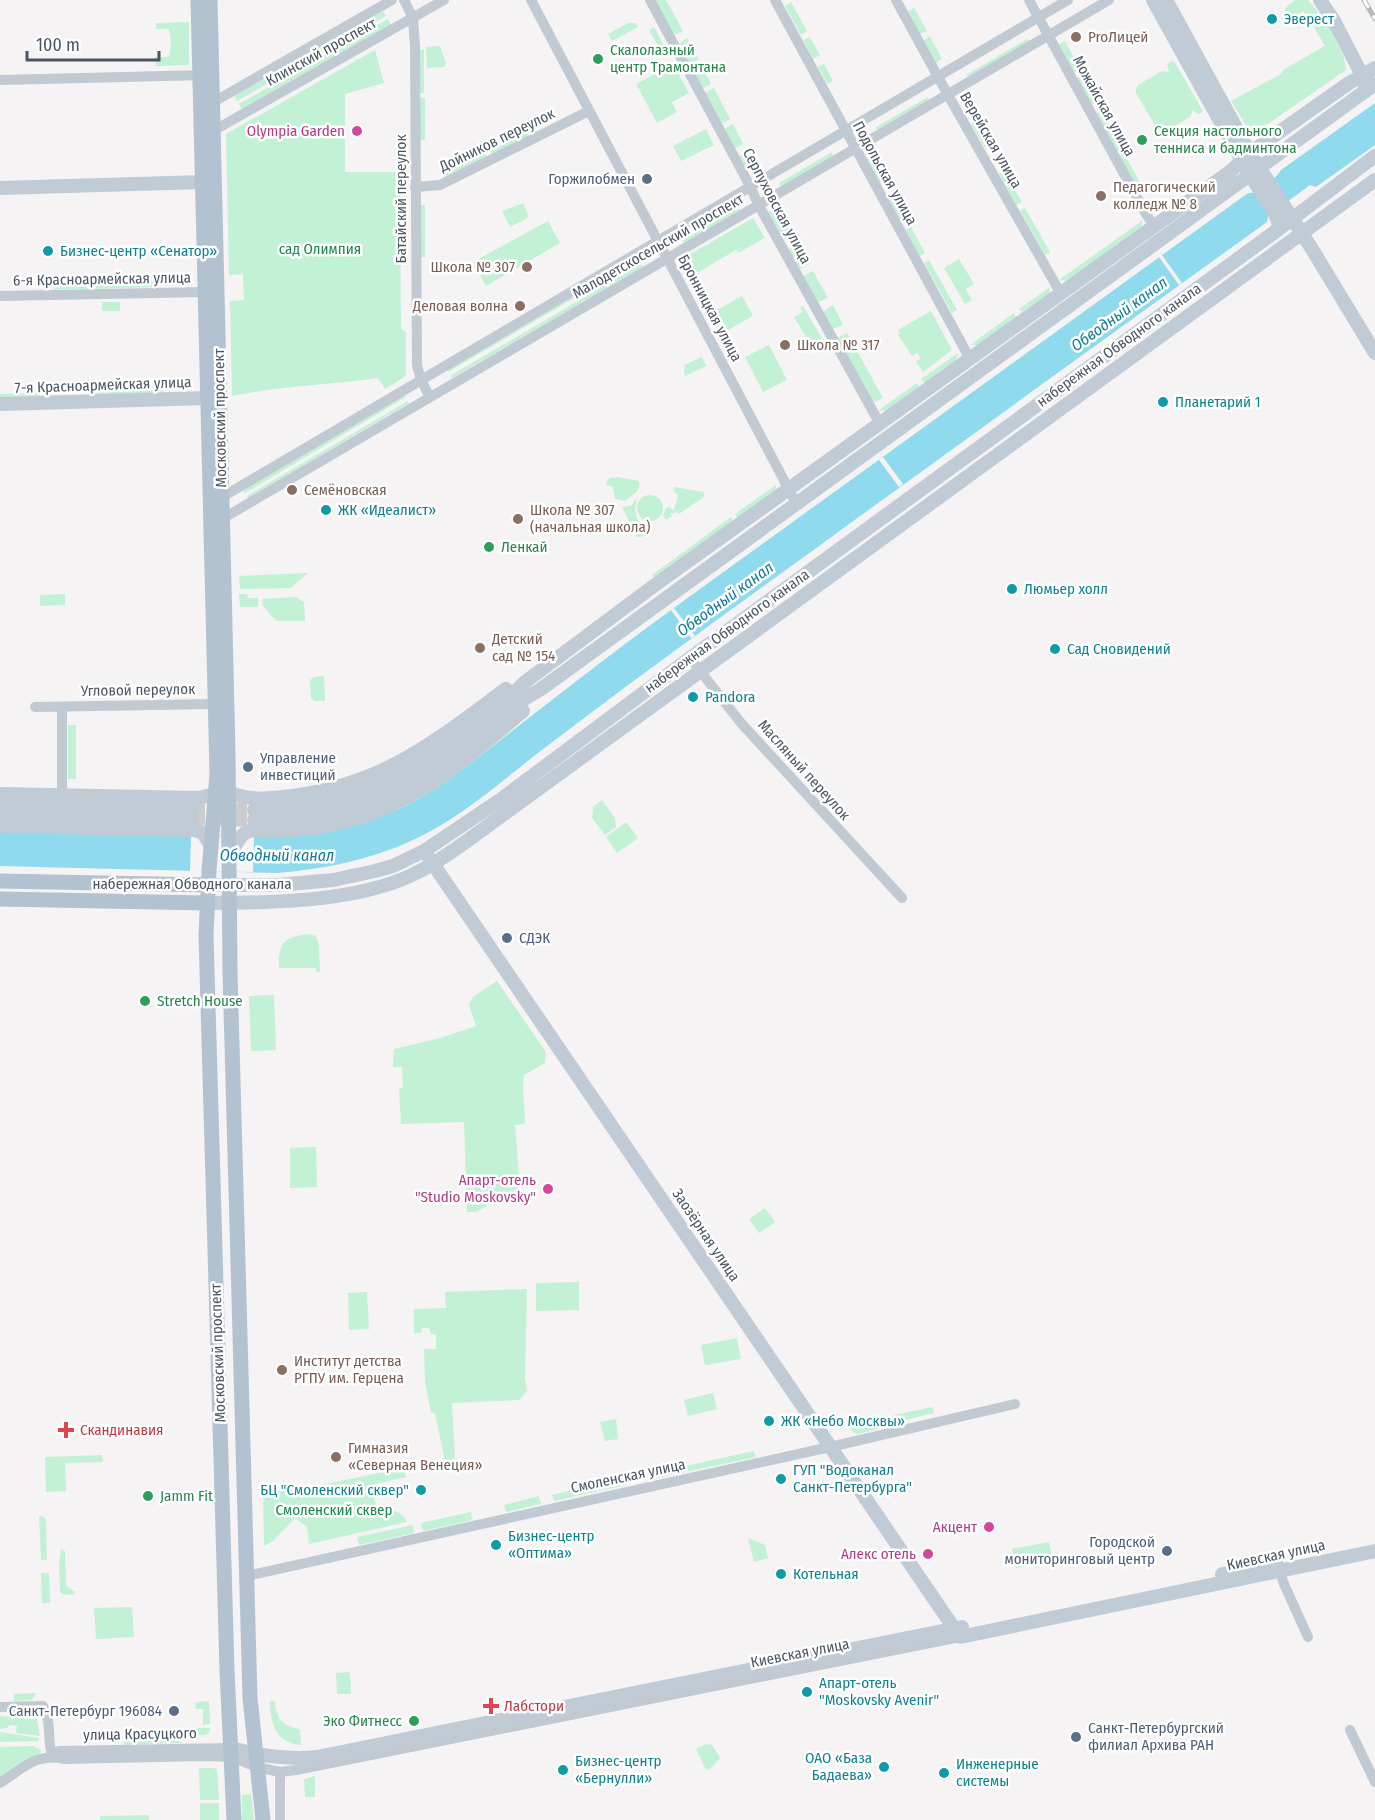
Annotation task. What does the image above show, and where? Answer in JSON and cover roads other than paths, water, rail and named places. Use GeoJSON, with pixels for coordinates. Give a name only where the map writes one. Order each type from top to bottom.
{"type":"FeatureCollection","features":[{"type":"Feature","properties":{"kind":"main road","name":"Московский проспект"},"geometry":{"type":"LineString","coordinates":[[198,0],[207,105],[203,182],[208,398],[216,501],[222,519],[222,793],[209,839],[206,935],[234,1820]]}},
{"type":"Feature","properties":{"kind":"main road","name":"Московский проспект"},"geometry":{"type":"LineString","coordinates":[[206,75],[210,0]]}},
{"type":"Feature","properties":{"kind":"main road"},"geometry":{"type":"LineString","coordinates":[[1153,0],[1278,209],[1292,219],[1375,353]]}},
{"type":"Feature","properties":{"kind":"main road"},"geometry":{"type":"LineString","coordinates":[[1166,0],[1246,157]]}},
{"type":"Feature","properties":{"kind":"main road"},"geometry":{"type":"LineString","coordinates":[[1320,0],[1362,75],[1364,85],[1330,118]]}},
{"type":"Feature","properties":{"kind":"main road"},"geometry":{"type":"LineString","coordinates":[[1375,68],[1246,157],[970,360],[655,585],[525,682],[512,696],[417,767],[386,784],[353,796],[318,805],[254,815],[285,819],[356,806],[390,793],[422,776],[526,698],[1375,84]]}},
{"type":"Feature","properties":{"kind":"main road"},"geometry":{"type":"LineString","coordinates":[[1330,118],[1355,107],[1375,93]]}},
{"type":"Feature","properties":{"kind":"main road","name":"Московский проспект"},"geometry":{"type":"LineString","coordinates":[[207,105],[213,131],[217,774],[235,837],[229,855],[230,972],[247,1576],[251,1714],[263,1820]]}},
{"type":"Feature","properties":{"kind":"main road","name":"набережная Обводного канала"},"geometry":{"type":"LineString","coordinates":[[0,881],[208,878],[298,884],[349,878],[393,866],[424,851],[492,806],[690,657],[1279,229],[1375,156]]}},
{"type":"Feature","properties":{"kind":"main road","name":"набережная Обводного канала"},"geometry":{"type":"LineString","coordinates":[[0,899],[207,903],[296,900],[348,893],[396,881],[433,864],[1375,180]]}},
{"type":"Feature","properties":{"kind":"main road"},"geometry":{"type":"LineString","coordinates":[[0,188],[203,182]]}},
{"type":"Feature","properties":{"kind":"main road"},"geometry":{"type":"LineString","coordinates":[[1278,209],[1279,229]]}},
{"type":"Feature","properties":{"kind":"main road","name":"7-я Красноармейская улица"},"geometry":{"type":"LineString","coordinates":[[0,404],[208,398]]}},
{"type":"Feature","properties":{"kind":"main road"},"geometry":{"type":"LineString","coordinates":[[0,794],[198,798],[222,793],[246,798],[284,797],[333,789],[367,778],[411,757],[506,689],[525,682]]}},
{"type":"Feature","properties":{"kind":"main road"},"geometry":{"type":"LineString","coordinates":[[235,837],[250,830],[303,830],[340,823],[377,812],[403,800],[442,777],[477,750],[530,704],[541,688]]}},
{"type":"Feature","properties":{"kind":"main road"},"geometry":{"type":"LineString","coordinates":[[0,805],[191,814],[0,815]]}},
{"type":"Feature","properties":{"kind":"main road"},"geometry":{"type":"LineString","coordinates":[[0,826],[195,830],[200,831],[209,839]]}},
{"type":"Feature","properties":{"kind":"main road","name":"Заозёрная улица"},"geometry":{"type":"LineString","coordinates":[[424,851],[957,1633]]}},
{"type":"Feature","properties":{"kind":"main road","name":"Киевская улица"},"geometry":{"type":"LineString","coordinates":[[1278,1567],[1375,1542]]}},
{"type":"Feature","properties":{"kind":"main road","name":"Киевская улица"},"geometry":{"type":"LineString","coordinates":[[231,1752],[256,1761],[317,1757],[957,1633],[1278,1567],[1375,1551]]}},
{"type":"Feature","properties":{"kind":"street","name":"Клинский проспект"},"geometry":{"type":"LineString","coordinates":[[207,105],[392,0]]}},
{"type":"Feature","properties":{"kind":"street","name":"Батайский переулок"},"geometry":{"type":"LineString","coordinates":[[404,0],[413,18],[417,365],[421,380],[430,397]]}},
{"type":"Feature","properties":{"kind":"street","name":"Клинский проспект"},"geometry":{"type":"LineString","coordinates":[[213,131],[444,0]]}},
{"type":"Feature","properties":{"kind":"street","name":"Бронницкая улица"},"geometry":{"type":"LineString","coordinates":[[531,0],[796,503]]}},
{"type":"Feature","properties":{"kind":"street","name":"Серпуховская улица"},"geometry":{"type":"LineString","coordinates":[[650,0],[758,204],[880,424]]}},
{"type":"Feature","properties":{"kind":"street","name":"Подольская улица"},"geometry":{"type":"LineString","coordinates":[[775,0],[970,360]]}},
{"type":"Feature","properties":{"kind":"street","name":"Верейская улица"},"geometry":{"type":"LineString","coordinates":[[896,0],[1061,294]]}},
{"type":"Feature","properties":{"kind":"street","name":"Можайская улица"},"geometry":{"type":"LineString","coordinates":[[1029,0],[1142,208],[1155,226]]}},
{"type":"Feature","properties":{"kind":"street","name":"Малодетскосельский проспект"},"geometry":{"type":"LineString","coordinates":[[216,501],[1068,0]]}},
{"type":"Feature","properties":{"kind":"street","name":"Малодетскосельский проспект"},"geometry":{"type":"LineString","coordinates":[[222,519],[1109,0]]}},
{"type":"Feature","properties":{"kind":"street"},"geometry":{"type":"LineString","coordinates":[[0,80],[206,75]]}},
{"type":"Feature","properties":{"kind":"street","name":"Дойников переулок"},"geometry":{"type":"LineString","coordinates":[[416,187],[440,185],[589,111]]}},
{"type":"Feature","properties":{"kind":"street","name":"6-я Красноармейская улица"},"geometry":{"type":"LineString","coordinates":[[0,296],[205,292]]}},
{"type":"Feature","properties":{"kind":"street","name":"Масляный переулок"},"geometry":{"type":"LineString","coordinates":[[690,657],[741,723],[902,898]]}},
{"type":"Feature","properties":{"kind":"street","name":"Угловой переулок"},"geometry":{"type":"LineString","coordinates":[[35,707],[215,704]]}},
{"type":"Feature","properties":{"kind":"street","name":"Угловой переулок"},"geometry":{"type":"LineString","coordinates":[[62,707],[62,796]]}},
{"type":"Feature","properties":{"kind":"street","name":"Смоленская улица"},"geometry":{"type":"LineString","coordinates":[[247,1576],[1015,1404]]}},
{"type":"Feature","properties":{"kind":"street"},"geometry":{"type":"LineString","coordinates":[[1278,1567],[1308,1637]]}},
{"type":"Feature","properties":{"kind":"street","name":"Киевская улица"},"geometry":{"type":"LineString","coordinates":[[256,1761],[280,1772],[319,1766],[957,1633]]}},
{"type":"Feature","properties":{"kind":"street"},"geometry":{"type":"LineString","coordinates":[[0,1707],[43,1706],[48,1717],[49,1747],[52,1756],[38,1759],[0,1783]]}},
{"type":"Feature","properties":{"kind":"street"},"geometry":{"type":"LineString","coordinates":[[1350,1730],[1375,1782]]}},
{"type":"Feature","properties":{"kind":"street","name":"улица Красуцкого"},"geometry":{"type":"LineString","coordinates":[[52,1756],[64,1759],[203,1756],[231,1752]]}},
{"type":"Feature","properties":{"kind":"street"},"geometry":{"type":"LineString","coordinates":[[280,1772],[280,1820]]}},
{"type":"Feature","properties":{"kind":"water","name":"Обводный канал"},"geometry":{"type":"Polygon","coordinates":[[[1375,103],[1375,145],[1316,187],[1310,185],[1268,216],[1267,222],[652,667],[475,802],[428,833],[395,848],[362,858],[329,866],[278,873],[0,866],[0,832],[270,837],[397,810],[414,801],[461,770],[671,610],[1248,193],[1258,191],[1267,185],[1281,170],[1375,103]]]}},
{"type":"Feature","properties":{"kind":"tunnel"},"geometry":{"type":"LineString","coordinates":[[191,809],[254,810]]}},
{"type":"Feature","properties":{"kind":"tunnel"},"geometry":{"type":"LineString","coordinates":[[191,818],[254,820]]}},
{"type":"Feature","properties":{"kind":"railway"},"geometry":{"type":"LineString","coordinates":[[1364,0],[1375,19]]}},
{"type":"Feature","properties":{"kind":"place","name":"Эверест"},"geometry":{"type":"Point","coordinates":[1272,19]}},
{"type":"Feature","properties":{"kind":"place","name":"ProЛицей"},"geometry":{"type":"Point","coordinates":[1076,37]}},
{"type":"Feature","properties":{"kind":"place","name":"Скалолазный центр Трамонтана"},"geometry":{"type":"Point","coordinates":[598,59]}},
{"type":"Feature","properties":{"kind":"place","name":"Olympiа Garden"},"geometry":{"type":"Point","coordinates":[357,131]}},
{"type":"Feature","properties":{"kind":"place","name":"Секция настольного тенниса и бадминтона"},"geometry":{"type":"Point","coordinates":[1142,140]}},
{"type":"Feature","properties":{"kind":"place","name":"Горжилобмен"},"geometry":{"type":"Point","coordinates":[647,179]}},
{"type":"Feature","properties":{"kind":"place","name":"Педагогический колледж № 8"},"geometry":{"type":"Point","coordinates":[1101,196]}},
{"type":"Feature","properties":{"kind":"place","name":"Бизнес-центр «Сенатор»"},"geometry":{"type":"Point","coordinates":[48,251]}},
{"type":"Feature","properties":{"kind":"place","name":"Школа № 307"},"geometry":{"type":"Point","coordinates":[527,267]}},
{"type":"Feature","properties":{"kind":"place","name":"Деловая волна"},"geometry":{"type":"Point","coordinates":[520,306]}},
{"type":"Feature","properties":{"kind":"place","name":"Школа № 317"},"geometry":{"type":"Point","coordinates":[785,345]}},
{"type":"Feature","properties":{"kind":"place","name":"Планетарий 1"},"geometry":{"type":"Point","coordinates":[1163,402]}},
{"type":"Feature","properties":{"kind":"place","name":"Семёновская"},"geometry":{"type":"Point","coordinates":[292,490]}},
{"type":"Feature","properties":{"kind":"place","name":"ЖК «Идеалист»"},"geometry":{"type":"Point","coordinates":[326,510]}},
{"type":"Feature","properties":{"kind":"place","name":"Школа № 307 (начальная школа)"},"geometry":{"type":"Point","coordinates":[518,519]}},
{"type":"Feature","properties":{"kind":"place","name":"Ленкай"},"geometry":{"type":"Point","coordinates":[489,547]}},
{"type":"Feature","properties":{"kind":"place","name":"Люмьер холл"},"geometry":{"type":"Point","coordinates":[1012,589]}},
{"type":"Feature","properties":{"kind":"place","name":"Детский сад № 154"},"geometry":{"type":"Point","coordinates":[480,648]}},
{"type":"Feature","properties":{"kind":"place","name":"Сад Сновидений"},"geometry":{"type":"Point","coordinates":[1055,649]}},
{"type":"Feature","properties":{"kind":"place","name":"Pandora"},"geometry":{"type":"Point","coordinates":[693,697]}},
{"type":"Feature","properties":{"kind":"place","name":"Управление инвестиций"},"geometry":{"type":"Point","coordinates":[248,767]}},
{"type":"Feature","properties":{"kind":"place","name":"СДЭК"},"geometry":{"type":"Point","coordinates":[507,938]}},
{"type":"Feature","properties":{"kind":"place","name":"Stretch House"},"geometry":{"type":"Point","coordinates":[145,1001]}},
{"type":"Feature","properties":{"kind":"place","name":"Апарт-отель \"Studio Moskovsky\""},"geometry":{"type":"Point","coordinates":[548,1189]}},
{"type":"Feature","properties":{"kind":"place","name":"Институт детства РГПУ им. Герцена"},"geometry":{"type":"Point","coordinates":[282,1370]}},
{"type":"Feature","properties":{"kind":"place","name":"ЖК «Небо Москвы»"},"geometry":{"type":"Point","coordinates":[769,1421]}},
{"type":"Feature","properties":{"kind":"place","name":"Скандинавия"},"geometry":{"type":"Point","coordinates":[66,1430]}},
{"type":"Feature","properties":{"kind":"place","name":"Гимназия «Северная Венеция»"},"geometry":{"type":"Point","coordinates":[336,1457]}},
{"type":"Feature","properties":{"kind":"place","name":"ГУП \"Водоканал Санкт-Петербурга\""},"geometry":{"type":"Point","coordinates":[781,1479]}},
{"type":"Feature","properties":{"kind":"place","name":"БЦ \"Смоленский сквер\""},"geometry":{"type":"Point","coordinates":[421,1490]}},
{"type":"Feature","properties":{"kind":"place","name":"Jamm Fit"},"geometry":{"type":"Point","coordinates":[148,1496]}},
{"type":"Feature","properties":{"kind":"place","name":"Акцент"},"geometry":{"type":"Point","coordinates":[989,1527]}},
{"type":"Feature","properties":{"kind":"place","name":"Бизнес-центр «Оптима»"},"geometry":{"type":"Point","coordinates":[496,1545]}},
{"type":"Feature","properties":{"kind":"place","name":"Городской мониторинговый центр"},"geometry":{"type":"Point","coordinates":[1167,1551]}},
{"type":"Feature","properties":{"kind":"place","name":"Алекс отель"},"geometry":{"type":"Point","coordinates":[928,1554]}},
{"type":"Feature","properties":{"kind":"place","name":"Котельная"},"geometry":{"type":"Point","coordinates":[781,1574]}},
{"type":"Feature","properties":{"kind":"place","name":"Апарт-отель \"Moskovsky Avenir\""},"geometry":{"type":"Point","coordinates":[807,1692]}},
{"type":"Feature","properties":{"kind":"place","name":"Лабстори"},"geometry":{"type":"Point","coordinates":[491,1706]}},
{"type":"Feature","properties":{"kind":"place","name":"Санкт-Петербург 196084"},"geometry":{"type":"Point","coordinates":[174,1711]}},
{"type":"Feature","properties":{"kind":"place","name":"Эко Фитнесс"},"geometry":{"type":"Point","coordinates":[414,1721]}},
{"type":"Feature","properties":{"kind":"place","name":"Санкт-Петербургский филиал Архива РАН"},"geometry":{"type":"Point","coordinates":[1076,1737]}},
{"type":"Feature","properties":{"kind":"place","name":"ОАО «База Бадаева»"},"geometry":{"type":"Point","coordinates":[884,1767]}},
{"type":"Feature","properties":{"kind":"place","name":"Бизнес-центр «Бернулли»"},"geometry":{"type":"Point","coordinates":[563,1770]}},
{"type":"Feature","properties":{"kind":"place","name":"Инженерные системы"},"geometry":{"type":"Point","coordinates":[944,1773]}},
{"type":"Feature","properties":{"kind":"park label","name":"сад Олимпия"},"geometry":{"type":"Point","coordinates":[320,249]}},
{"type":"Feature","properties":{"kind":"park label","name":"Смоленский сквер"},"geometry":{"type":"Point","coordinates":[334,1510]}}]}
